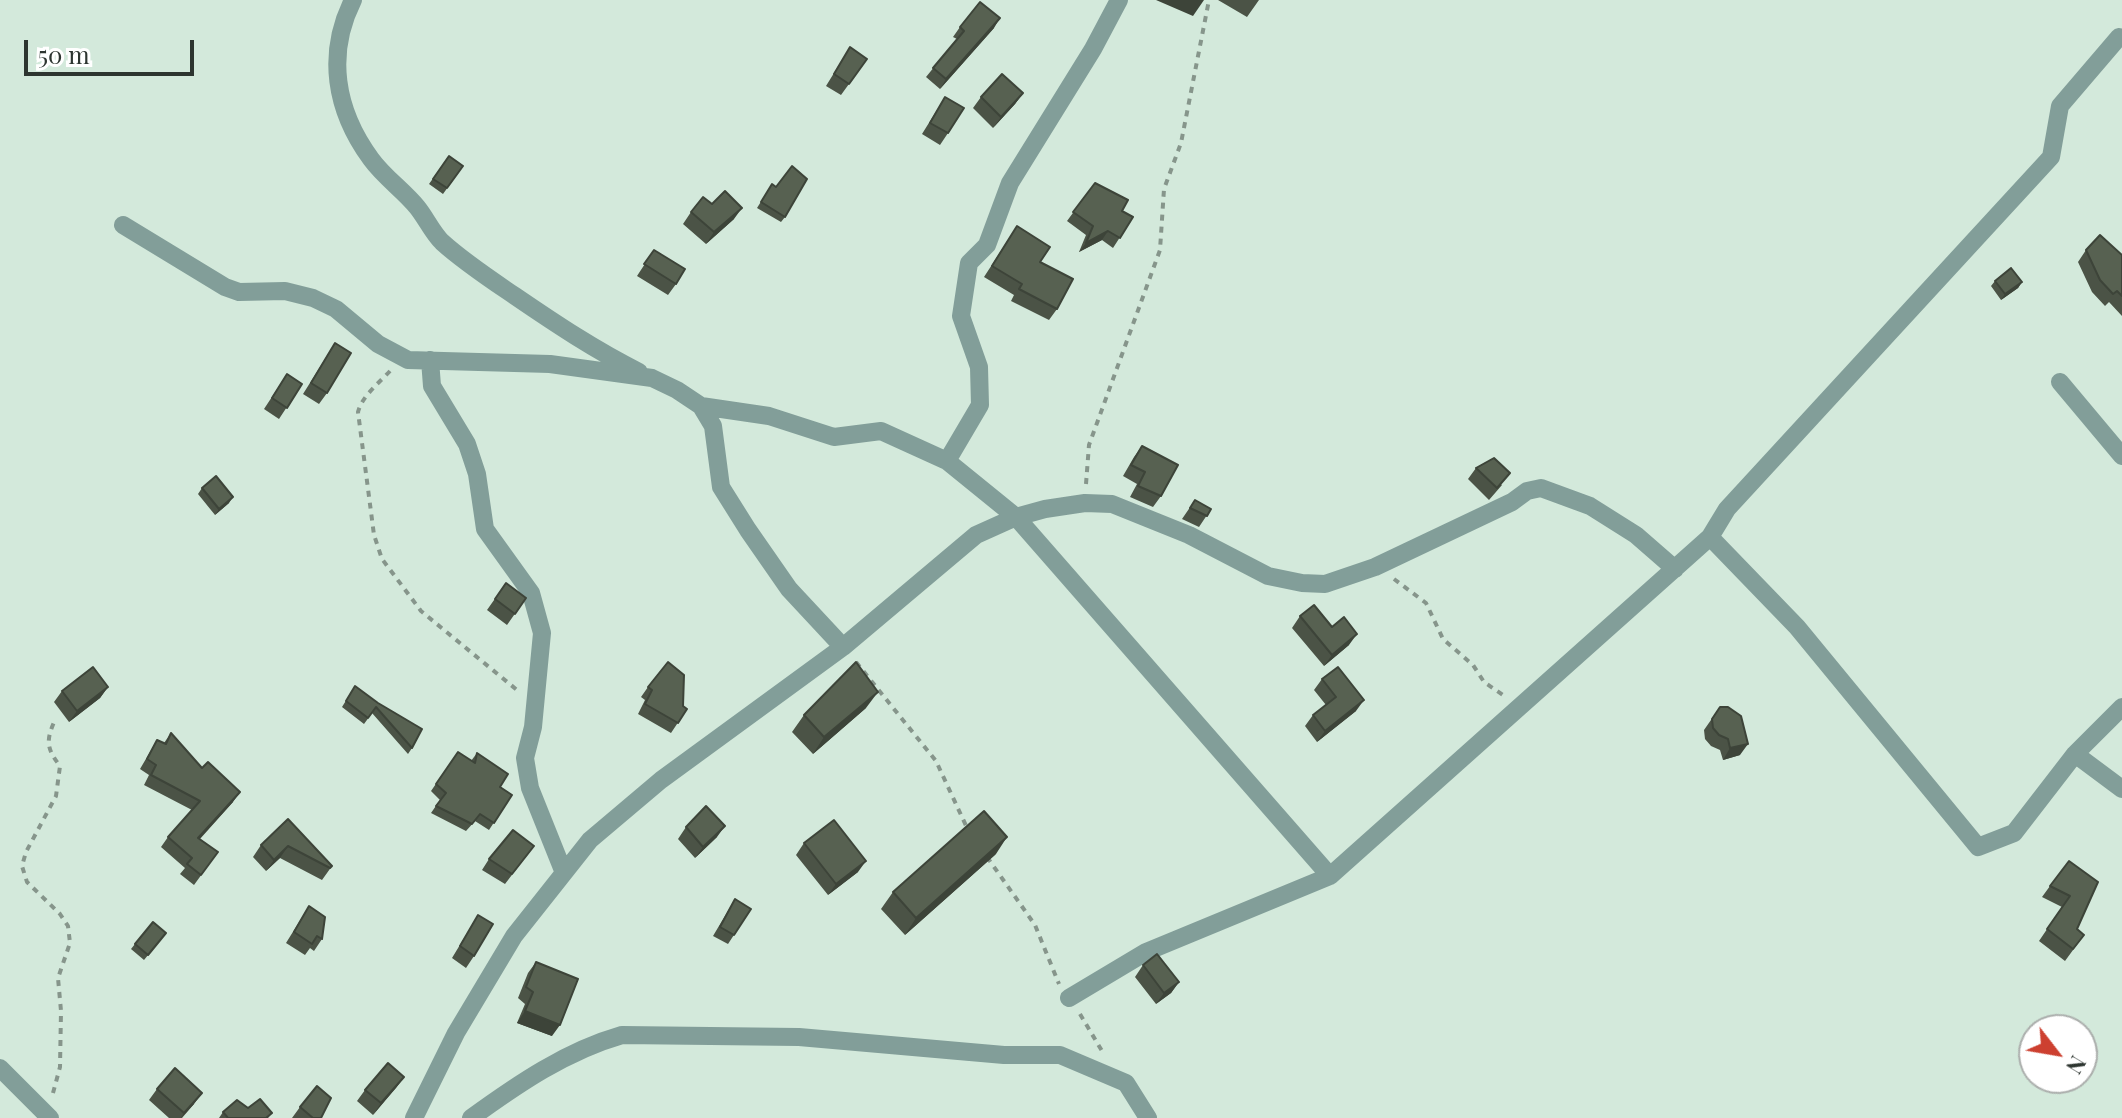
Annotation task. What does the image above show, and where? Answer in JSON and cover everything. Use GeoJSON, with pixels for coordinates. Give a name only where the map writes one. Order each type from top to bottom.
{"type":"FeatureCollection","features":[{"type":"Feature","properties":{"kind":"street"},"geometry":{"type":"LineString","coordinates":[[353,0],[343,21],[336,56],[344,108],[372,161],[418,208],[439,239],[465,261],[601,353],[677,390],[701,406],[769,416],[834,437],[881,431],[947,461],[1016,517],[1330,876]]}},
{"type":"Feature","properties":{"kind":"street"},"geometry":{"type":"LineString","coordinates":[[947,461],[980,405],[979,367],[961,316],[969,263],[987,245],[1010,183],[1093,49],[1119,0]]}},
{"type":"Feature","properties":{"kind":"street"},"geometry":{"type":"LineString","coordinates":[[1069,998],[1146,952],[1330,876],[1710,537],[1727,509],[2051,157],[2060,106],[2119,37]]}},
{"type":"Feature","properties":{"kind":"street"},"geometry":{"type":"LineString","coordinates":[[123,225],[225,287],[239,292],[285,291],[313,298],[336,309],[378,344],[408,360],[550,364],[652,378]]}},
{"type":"Feature","properties":{"kind":"street"},"geometry":{"type":"LineString","coordinates":[[430,360],[432,386],[467,444],[477,474],[485,529],[531,593],[542,645],[533,727],[525,758],[530,788],[564,873]]}},
{"type":"Feature","properties":{"kind":"street"},"geometry":{"type":"LineString","coordinates":[[2060,382],[2122,456]]}},
{"type":"Feature","properties":{"kind":"street"},"geometry":{"type":"LineString","coordinates":[[701,406],[713,426],[721,487],[789,589],[843,647]]}},
{"type":"Feature","properties":{"kind":"street"},"geometry":{"type":"LineString","coordinates":[[414,1118],[456,1033],[514,936],[590,840],[661,780],[843,647],[976,535],[1016,517],[1085,503],[1112,504],[1189,535],[1268,576],[1325,584],[1375,567],[1512,502],[1527,491],[1541,488],[1590,506],[1636,535],[1675,569]]}},
{"type":"Feature","properties":{"kind":"street"},"geometry":{"type":"LineString","coordinates":[[1710,537],[1797,627],[1978,847],[2014,833],[2075,754],[2122,707]]}},
{"type":"Feature","properties":{"kind":"street"},"geometry":{"type":"LineString","coordinates":[[2075,754],[2122,789]]}},
{"type":"Feature","properties":{"kind":"street"},"geometry":{"type":"LineString","coordinates":[[471,1118],[522,1081],[594,1043],[622,1035],[799,1037],[1004,1055],[1060,1055],[1116,1078],[1134,1092],[1148,1118]]}},
{"type":"Feature","properties":{"kind":"street"},"geometry":{"type":"LineString","coordinates":[[0,1068],[48,1116]]}},
{"type":"Feature","properties":{"kind":"path"},"geometry":{"type":"LineString","coordinates":[[1085,503],[1089,445],[1160,250],[1164,189],[1181,143],[1209,0]]}},
{"type":"Feature","properties":{"kind":"path"},"geometry":{"type":"LineString","coordinates":[[408,360],[393,368],[360,405],[358,412],[374,535],[382,559],[421,611],[535,704]]}},
{"type":"Feature","properties":{"kind":"path"},"geometry":{"type":"LineString","coordinates":[[1375,567],[1426,603],[1443,639],[1473,665],[1484,682],[1502,695],[1546,684]]}},
{"type":"Feature","properties":{"kind":"path"},"geometry":{"type":"LineString","coordinates":[[843,647],[936,761],[970,832]]}},
{"type":"Feature","properties":{"kind":"path"},"geometry":{"type":"LineString","coordinates":[[48,1116],[60,1067],[58,978],[70,943],[68,926],[27,882],[22,866],[26,852],[56,796],[60,766],[48,748],[47,738],[55,720]]}},
{"type":"Feature","properties":{"kind":"path"},"geometry":{"type":"LineString","coordinates":[[986,856],[1035,925],[1054,977],[1090,1029],[1116,1078]]}},
{"type":"Feature","properties":{"kind":"building"},"geometry":{"type":"Polygon","coordinates":[[[980,2],[1000,18],[946,79],[933,68],[964,31],[960,27],[980,2]]]}},
{"type":"Feature","properties":{"kind":"building"},"geometry":{"type":"Polygon","coordinates":[[[850,47],[867,59],[849,84],[834,74],[850,47]]]}},
{"type":"Feature","properties":{"kind":"building"},"geometry":{"type":"Polygon","coordinates":[[[1002,74],[1023,93],[1001,117],[981,97],[1002,74]]]}},
{"type":"Feature","properties":{"kind":"building"},"geometry":{"type":"Polygon","coordinates":[[[945,97],[964,108],[948,133],[930,123],[945,97]]]}},
{"type":"Feature","properties":{"kind":"building"},"geometry":{"type":"Polygon","coordinates":[[[449,156],[463,166],[447,188],[433,179],[449,156]]]}},
{"type":"Feature","properties":{"kind":"building"},"geometry":{"type":"Polygon","coordinates":[[[792,166],[807,179],[785,217],[761,202],[772,184],[776,187],[792,166]]]}},
{"type":"Feature","properties":{"kind":"building"},"geometry":{"type":"Polygon","coordinates":[[[1095,183],[1128,200],[1122,211],[1133,217],[1120,238],[1108,231],[1086,243],[1093,226],[1073,212],[1095,183]]]}},
{"type":"Feature","properties":{"kind":"building"},"geometry":{"type":"Polygon","coordinates":[[[725,191],[742,208],[714,232],[691,212],[703,197],[712,204],[725,191]]]}},
{"type":"Feature","properties":{"kind":"building"},"geometry":{"type":"Polygon","coordinates":[[[1017,226],[1050,247],[1040,262],[1073,279],[1057,309],[1019,289],[1022,284],[992,266],[1017,226]]]}},
{"type":"Feature","properties":{"kind":"building"},"geometry":{"type":"Polygon","coordinates":[[[2100,235],[2122,255],[2122,296],[2117,291],[2113,294],[2100,280],[2086,250],[2100,235]]]}},
{"type":"Feature","properties":{"kind":"building"},"geometry":{"type":"Polygon","coordinates":[[[654,250],[685,269],[676,284],[644,264],[654,250]]]}},
{"type":"Feature","properties":{"kind":"building"},"geometry":{"type":"Polygon","coordinates":[[[2011,268],[2022,282],[2005,294],[1995,281],[2011,268]]]}},
{"type":"Feature","properties":{"kind":"building"},"geometry":{"type":"Polygon","coordinates":[[[335,343],[351,353],[327,393],[311,383],[335,343]]]}},
{"type":"Feature","properties":{"kind":"building"},"geometry":{"type":"Polygon","coordinates":[[[287,374],[302,384],[287,408],[272,398],[287,374]]]}},
{"type":"Feature","properties":{"kind":"building"},"geometry":{"type":"Polygon","coordinates":[[[1142,446],[1178,465],[1161,496],[1138,486],[1145,472],[1131,465],[1142,446]]]}},
{"type":"Feature","properties":{"kind":"building"},"geometry":{"type":"Polygon","coordinates":[[[1494,458],[1510,473],[1497,488],[1476,468],[1494,458]]]}},
{"type":"Feature","properties":{"kind":"building"},"geometry":{"type":"Polygon","coordinates":[[[216,476],[233,497],[219,509],[202,488],[216,476]]]}},
{"type":"Feature","properties":{"kind":"building"},"geometry":{"type":"Polygon","coordinates":[[[1195,500],[1211,509],[1207,516],[1190,508],[1195,500]]]}},
{"type":"Feature","properties":{"kind":"building"},"geometry":{"type":"Polygon","coordinates":[[[506,583],[526,598],[515,614],[495,599],[506,583]]]}},
{"type":"Feature","properties":{"kind":"building"},"geometry":{"type":"Polygon","coordinates":[[[1314,605],[1332,627],[1344,617],[1357,634],[1332,655],[1300,616],[1314,605]]]}},
{"type":"Feature","properties":{"kind":"building"},"geometry":{"type":"Polygon","coordinates":[[[668,662],[684,675],[683,706],[687,709],[678,723],[645,704],[652,690],[648,687],[668,662]]]}},
{"type":"Feature","properties":{"kind":"building"},"geometry":{"type":"Polygon","coordinates":[[[856,662],[878,692],[824,737],[804,715],[856,662]]]}},
{"type":"Feature","properties":{"kind":"building"},"geometry":{"type":"Polygon","coordinates":[[[93,667],[108,687],[77,711],[62,691],[93,667]]]}},
{"type":"Feature","properties":{"kind":"building"},"geometry":{"type":"Polygon","coordinates":[[[1338,667],[1364,700],[1325,731],[1313,715],[1336,697],[1322,679],[1338,667]]]}},
{"type":"Feature","properties":{"kind":"building"},"geometry":{"type":"Polygon","coordinates":[[[355,686],[422,729],[412,748],[376,707],[368,718],[346,701],[355,686]]]}},
{"type":"Feature","properties":{"kind":"building"},"geometry":{"type":"Polygon","coordinates":[[[1720,707],[1728,707],[1741,716],[1748,744],[1730,748],[1728,739],[1713,728],[1712,719],[1720,707]]]}},
{"type":"Feature","properties":{"kind":"building"},"geometry":{"type":"Polygon","coordinates":[[[171,733],[202,768],[208,762],[240,792],[198,838],[218,852],[201,875],[187,864],[192,858],[168,837],[200,801],[151,775],[156,765],[147,759],[157,740],[166,744],[171,733]]]}},
{"type":"Feature","properties":{"kind":"building"},"geometry":{"type":"Polygon","coordinates":[[[458,752],[475,763],[477,753],[508,774],[500,787],[512,795],[494,823],[480,814],[472,824],[436,806],[446,793],[436,784],[458,752]]]}},
{"type":"Feature","properties":{"kind":"building"},"geometry":{"type":"Polygon","coordinates":[[[706,806],[725,826],[703,847],[686,827],[706,806]]]}},
{"type":"Feature","properties":{"kind":"building"},"geometry":{"type":"Polygon","coordinates":[[[984,811],[1007,837],[916,918],[893,892],[984,811]]]}},
{"type":"Feature","properties":{"kind":"building"},"geometry":{"type":"Polygon","coordinates":[[[288,819],[332,866],[330,868],[288,846],[274,860],[261,845],[288,819]]]}},
{"type":"Feature","properties":{"kind":"building"},"geometry":{"type":"Polygon","coordinates":[[[834,820],[866,861],[836,884],[804,843],[834,820]]]}},
{"type":"Feature","properties":{"kind":"building"},"geometry":{"type":"Polygon","coordinates":[[[513,830],[534,846],[512,874],[489,859],[513,830]]]}},
{"type":"Feature","properties":{"kind":"building"},"geometry":{"type":"Polygon","coordinates":[[[2069,861],[2098,882],[2077,929],[2084,935],[2073,949],[2047,929],[2070,896],[2050,886],[2069,861]]]}},
{"type":"Feature","properties":{"kind":"building"},"geometry":{"type":"Polygon","coordinates":[[[735,899],[751,909],[734,935],[720,927],[735,899]]]}},
{"type":"Feature","properties":{"kind":"building"},"geometry":{"type":"Polygon","coordinates":[[[309,906],[325,917],[322,939],[317,936],[312,944],[294,932],[309,906]]]}},
{"type":"Feature","properties":{"kind":"building"},"geometry":{"type":"Polygon","coordinates":[[[478,915],[493,924],[474,956],[460,946],[478,915]]]}},
{"type":"Feature","properties":{"kind":"building"},"geometry":{"type":"Polygon","coordinates":[[[153,922],[166,933],[148,955],[135,944],[153,922]]]}},
{"type":"Feature","properties":{"kind":"building"},"geometry":{"type":"Polygon","coordinates":[[[1157,954],[1179,982],[1164,993],[1143,965],[1157,954]]]}},
{"type":"Feature","properties":{"kind":"building"},"geometry":{"type":"Polygon","coordinates":[[[536,962],[578,979],[560,1025],[525,1011],[533,992],[526,987],[536,962]]]}},
{"type":"Feature","properties":{"kind":"building"},"geometry":{"type":"Polygon","coordinates":[[[388,1063],[404,1077],[381,1103],[365,1090],[388,1063]]]}},
{"type":"Feature","properties":{"kind":"building"},"geometry":{"type":"Polygon","coordinates":[[[175,1068],[202,1093],[184,1113],[157,1089],[175,1068]]]}},
{"type":"Feature","properties":{"kind":"building"},"geometry":{"type":"Polygon","coordinates":[[[317,1086],[331,1098],[321,1118],[313,1118],[300,1107],[317,1086]]]}},
{"type":"Feature","properties":{"kind":"building"},"geometry":{"type":"Polygon","coordinates":[[[260,1099],[272,1113],[266,1118],[228,1118],[223,1112],[237,1100],[248,1108],[260,1099]]]}}]}
